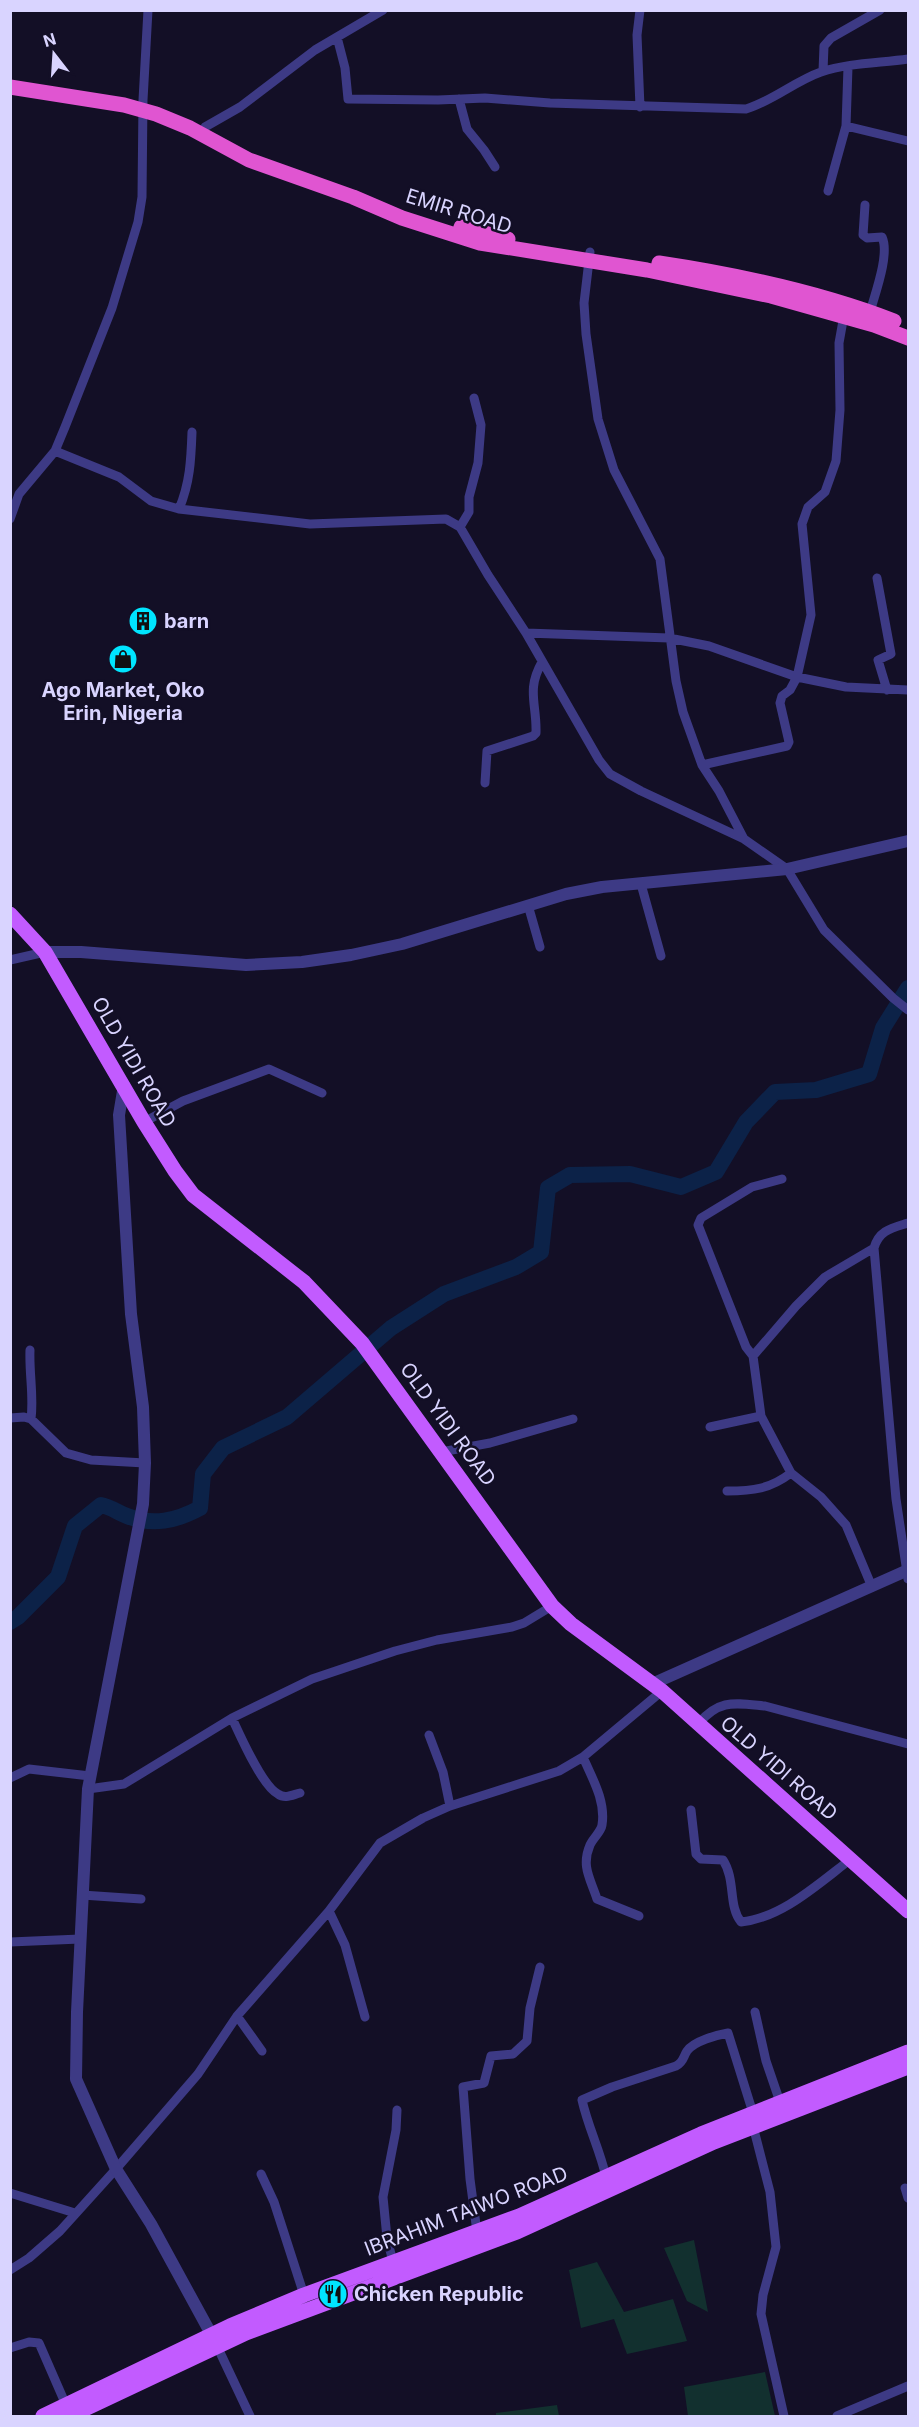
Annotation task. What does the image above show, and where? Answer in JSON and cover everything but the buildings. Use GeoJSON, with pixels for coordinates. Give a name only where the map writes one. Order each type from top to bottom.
{"type":"FeatureCollection","features":[{"type":"Feature","properties":{"kind":"highway","name":"EMIR ROAD"},"geometry":{"type":"LineString","coordinates":[[10,78],[144,105]]}},
{"type":"Feature","properties":{"kind":"highway","name":"EMIR ROAD"},"geometry":{"type":"LineString","coordinates":[[10,87],[144,105],[160,105],[203,131],[252,153],[413,213],[508,238],[709,282],[844,315],[909,338]]}},
{"type":"Feature","properties":{"kind":"highway","name":"EMIR ROAD"},"geometry":{"type":"LineString","coordinates":[[589,257],[743,278],[870,312],[909,327]]}},
{"type":"Feature","properties":{"kind":"main road","name":"OLD YIDI ROAD"},"geometry":{"type":"LineString","coordinates":[[10,914],[45,952],[144,1122],[193,1195],[303,1282],[367,1349],[552,1606],[571,1624],[657,1688],[909,1911]]}},
{"type":"Feature","properties":{"kind":"main road","name":"IBRAHIM TAIWO ROAD"},"geometry":{"type":"LineString","coordinates":[[214,2340],[517,2232],[669,2162],[753,2119],[780,2102],[909,2052]]}},
{"type":"Feature","properties":{"kind":"main road","name":"IBRAHIM TAIWO ROAD"},"geometry":{"type":"LineString","coordinates":[[43,2416],[68,2411],[304,2295],[551,2203],[658,2152],[909,2067]]}},
{"type":"Feature","properties":{"kind":"street"},"geometry":{"type":"LineString","coordinates":[[10,519],[15,495],[55,451],[112,308],[138,222],[142,197],[148,10]]}},
{"type":"Feature","properties":{"kind":"street"},"geometry":{"type":"LineString","coordinates":[[358,10],[363,21]]}},
{"type":"Feature","properties":{"kind":"street"},"geometry":{"type":"LineString","coordinates":[[203,131],[240,107],[315,50],[383,10]]}},
{"type":"Feature","properties":{"kind":"street"},"geometry":{"type":"LineString","coordinates":[[640,10],[637,35],[640,107]]}},
{"type":"Feature","properties":{"kind":"street"},"geometry":{"type":"LineString","coordinates":[[823,71],[824,46],[831,38],[880,10]]}},
{"type":"Feature","properties":{"kind":"street"},"geometry":{"type":"LineString","coordinates":[[337,37],[345,68],[348,99],[486,98],[550,104],[747,109],[759,106],[823,71],[909,59]]}},
{"type":"Feature","properties":{"kind":"street"},"geometry":{"type":"LineString","coordinates":[[828,191],[846,126],[848,67]]}},
{"type":"Feature","properties":{"kind":"street"},"geometry":{"type":"LineString","coordinates":[[459,99],[467,129],[495,167]]}},
{"type":"Feature","properties":{"kind":"street"},"geometry":{"type":"LineString","coordinates":[[846,126],[909,141]]}},
{"type":"Feature","properties":{"kind":"street"},"geometry":{"type":"LineString","coordinates":[[865,206],[863,235],[867,238],[882,237],[885,249],[870,312]]}},
{"type":"Feature","properties":{"kind":"street"},"geometry":{"type":"LineString","coordinates":[[589,257],[584,303],[598,419],[614,470],[660,559],[669,638],[683,712],[702,765],[719,791],[744,839]]}},
{"type":"Feature","properties":{"kind":"street"},"geometry":{"type":"LineString","coordinates":[[702,765],[787,746],[789,739],[780,703],[782,696],[790,690],[797,677],[811,615],[802,524],[808,507],[825,492],[836,461],[840,410],[839,343],[844,315]]}},
{"type":"Feature","properties":{"kind":"street"},"geometry":{"type":"LineString","coordinates":[[460,527],[469,512],[478,463],[481,426],[474,398]]}},
{"type":"Feature","properties":{"kind":"street"},"geometry":{"type":"LineString","coordinates":[[179,509],[188,489],[192,432]]}},
{"type":"Feature","properties":{"kind":"street"},"geometry":{"type":"LineString","coordinates":[[55,451],[118,477],[151,501],[179,509],[310,524],[423,518],[446,519],[460,527],[610,774],[744,839],[787,869],[824,930],[908,1010]]}},
{"type":"Feature","properties":{"kind":"street"},"geometry":{"type":"LineString","coordinates":[[877,578],[886,633],[891,648],[891,654],[878,660],[887,690]]}},
{"type":"Feature","properties":{"kind":"street"},"geometry":{"type":"LineString","coordinates":[[526,633],[669,638],[709,646],[797,677],[846,687],[909,690]]}},
{"type":"Feature","properties":{"kind":"street"},"geometry":{"type":"LineString","coordinates":[[485,783],[488,751],[536,733],[532,688],[534,675],[542,662]]}},
{"type":"Feature","properties":{"kind":"street"},"geometry":{"type":"LineString","coordinates":[[10,960],[45,952],[81,952],[246,965],[302,962],[402,944],[528,905],[593,888],[787,869],[909,841]]}},
{"type":"Feature","properties":{"kind":"street"},"geometry":{"type":"LineString","coordinates":[[641,884],[661,956]]}},
{"type":"Feature","properties":{"kind":"street"},"geometry":{"type":"LineString","coordinates":[[528,905],[540,947]]}},
{"type":"Feature","properties":{"kind":"street"},"geometry":{"type":"LineString","coordinates":[[144,1122],[183,1101],[268,1069],[322,1093]]}},
{"type":"Feature","properties":{"kind":"street"},"geometry":{"type":"LineString","coordinates":[[124,1085],[119,1115],[131,1314],[143,1407],[145,1463],[143,1504],[88,1789],[76,2079],[116,2169],[151,2224],[214,2340],[250,2416]]}},
{"type":"Feature","properties":{"kind":"street"},"geometry":{"type":"LineString","coordinates":[[782,1179],[752,1187],[701,1218],[698,1225],[746,1347],[753,1356],[761,1416],[791,1473],[821,1497],[846,1525],[872,1587]]}},
{"type":"Feature","properties":{"kind":"street"},"geometry":{"type":"LineString","coordinates":[[10,2270],[44,2246],[116,2169],[198,2074],[237,2016],[329,1911],[380,1843],[423,1818],[450,1806],[559,1771],[583,1757],[657,1688],[872,1587],[908,1574],[896,1499],[874,1248],[877,1236],[909,1223]]}},
{"type":"Feature","properties":{"kind":"street"},"geometry":{"type":"LineString","coordinates":[[753,1356],[796,1306],[825,1277],[874,1248]]}},
{"type":"Feature","properties":{"kind":"street"},"geometry":{"type":"LineString","coordinates":[[30,1350],[29,1373],[34,1396],[31,1419]]}},
{"type":"Feature","properties":{"kind":"street"},"geometry":{"type":"LineString","coordinates":[[710,1427],[761,1416]]}},
{"type":"Feature","properties":{"kind":"street"},"geometry":{"type":"LineString","coordinates":[[10,1418],[31,1419],[66,1454],[91,1460],[145,1463]]}},
{"type":"Feature","properties":{"kind":"street"},"geometry":{"type":"LineString","coordinates":[[441,1452],[490,1443],[573,1419]]}},
{"type":"Feature","properties":{"kind":"street"},"geometry":{"type":"LineString","coordinates":[[728,1491],[758,1490],[779,1482],[791,1473]]}},
{"type":"Feature","properties":{"kind":"street"},"geometry":{"type":"LineString","coordinates":[[88,1789],[124,1784],[232,1718],[312,1679],[405,1648],[512,1627],[524,1623],[552,1606]]}},
{"type":"Feature","properties":{"kind":"street"},"geometry":{"type":"LineString","coordinates":[[698,1724],[709,1710],[725,1703],[750,1704],[909,1744]]}},
{"type":"Feature","properties":{"kind":"street"},"geometry":{"type":"LineString","coordinates":[[232,1718],[249,1753],[276,1794],[285,1797],[300,1793]]}},
{"type":"Feature","properties":{"kind":"street"},"geometry":{"type":"LineString","coordinates":[[429,1735],[443,1772],[450,1806]]}},
{"type":"Feature","properties":{"kind":"street"},"geometry":{"type":"LineString","coordinates":[[583,1757],[600,1796],[603,1814],[602,1828],[591,1843],[584,1863],[597,1899],[639,1916]]}},
{"type":"Feature","properties":{"kind":"street"},"geometry":{"type":"LineString","coordinates":[[10,1778],[29,1769],[90,1776]]}},
{"type":"Feature","properties":{"kind":"street"},"geometry":{"type":"LineString","coordinates":[[691,1810],[696,1854],[701,1859],[723,1860],[730,1872],[735,1915],[741,1922],[794,1903],[851,1859]]}},
{"type":"Feature","properties":{"kind":"street"},"geometry":{"type":"LineString","coordinates":[[82,1895],[141,1899]]}},
{"type":"Feature","properties":{"kind":"street"},"geometry":{"type":"LineString","coordinates":[[329,1911],[345,1945],[364,2017]]}},
{"type":"Feature","properties":{"kind":"street"},"geometry":{"type":"LineString","coordinates":[[10,1942],[80,1939]]}},
{"type":"Feature","properties":{"kind":"street"},"geometry":{"type":"LineString","coordinates":[[477,2232],[470,2179],[463,2087],[484,2083],[491,2056],[513,2054],[527,2041],[530,2008],[540,1967]]}},
{"type":"Feature","properties":{"kind":"street"},"geometry":{"type":"LineString","coordinates":[[755,2012],[766,2061],[780,2102]]}},
{"type":"Feature","properties":{"kind":"street"},"geometry":{"type":"LineString","coordinates":[[237,2016],[262,2051]]}},
{"type":"Feature","properties":{"kind":"street"},"geometry":{"type":"LineString","coordinates":[[606,2177],[600,2151],[587,2124],[582,2100],[612,2087],[681,2064],[686,2052],[693,2045],[728,2033],[753,2119],[770,2192],[776,2247],[763,2295],[762,2314],[784,2416]]}},
{"type":"Feature","properties":{"kind":"street"},"geometry":{"type":"LineString","coordinates":[[393,2262],[387,2238],[383,2197],[396,2130],[397,2110]]}},
{"type":"Feature","properties":{"kind":"street"},"geometry":{"type":"LineString","coordinates":[[261,2174],[274,2202],[304,2295]]}},
{"type":"Feature","properties":{"kind":"street"},"geometry":{"type":"LineString","coordinates":[[905,2187],[909,2198]]}},
{"type":"Feature","properties":{"kind":"street"},"geometry":{"type":"LineString","coordinates":[[10,2193],[75,2213]]}},
{"type":"Feature","properties":{"kind":"street"},"geometry":{"type":"LineString","coordinates":[[10,2348],[29,2342],[39,2343],[68,2411]]}},
{"type":"Feature","properties":{"kind":"street"},"geometry":{"type":"LineString","coordinates":[[837,2416],[909,2386]]}},
{"type":"Feature","properties":{"kind":"green space"},"geometry":{"type":"Polygon","coordinates":[[[694,2240],[708,2312],[687,2301],[664,2248],[694,2240]]]}},
{"type":"Feature","properties":{"kind":"green space"},"geometry":{"type":"Polygon","coordinates":[[[597,2262],[624,2312],[673,2299],[687,2341],[627,2354],[614,2319],[581,2328],[569,2270],[597,2262]]]}},
{"type":"Feature","properties":{"kind":"green space"},"geometry":{"type":"Polygon","coordinates":[[[765,2372],[775,2416],[688,2416],[684,2387],[765,2372]]]}},
{"type":"Feature","properties":{"kind":"green space"},"geometry":{"type":"Polygon","coordinates":[[[557,2405],[559,2416],[496,2416],[496,2413],[557,2405]]]}},
{"type":"Feature","properties":{"kind":"waterway"},"geometry":{"type":"LineString","coordinates":[[10,1622],[18,1617],[58,1577],[75,1526],[101,1505],[146,1521],[173,1519],[200,1508],[203,1474],[223,1448],[287,1417],[391,1328],[444,1294],[516,1267],[541,1252],[548,1188],[570,1175],[630,1174],[681,1187],[716,1172],[746,1122],[775,1092],[816,1090],[869,1074],[883,1028],[908,988]]}},
{"type":"Feature","properties":{"kind":"place","name":"barn"},"geometry":{"type":"Point","coordinates":[143,621]}},
{"type":"Feature","properties":{"kind":"place","name":"Ago Market, Oko Erin, Nigeria"},"geometry":{"type":"Point","coordinates":[123,659]}},
{"type":"Feature","properties":{"kind":"place","name":"Chicken Republic"},"geometry":{"type":"Point","coordinates":[333,2294]}}]}
